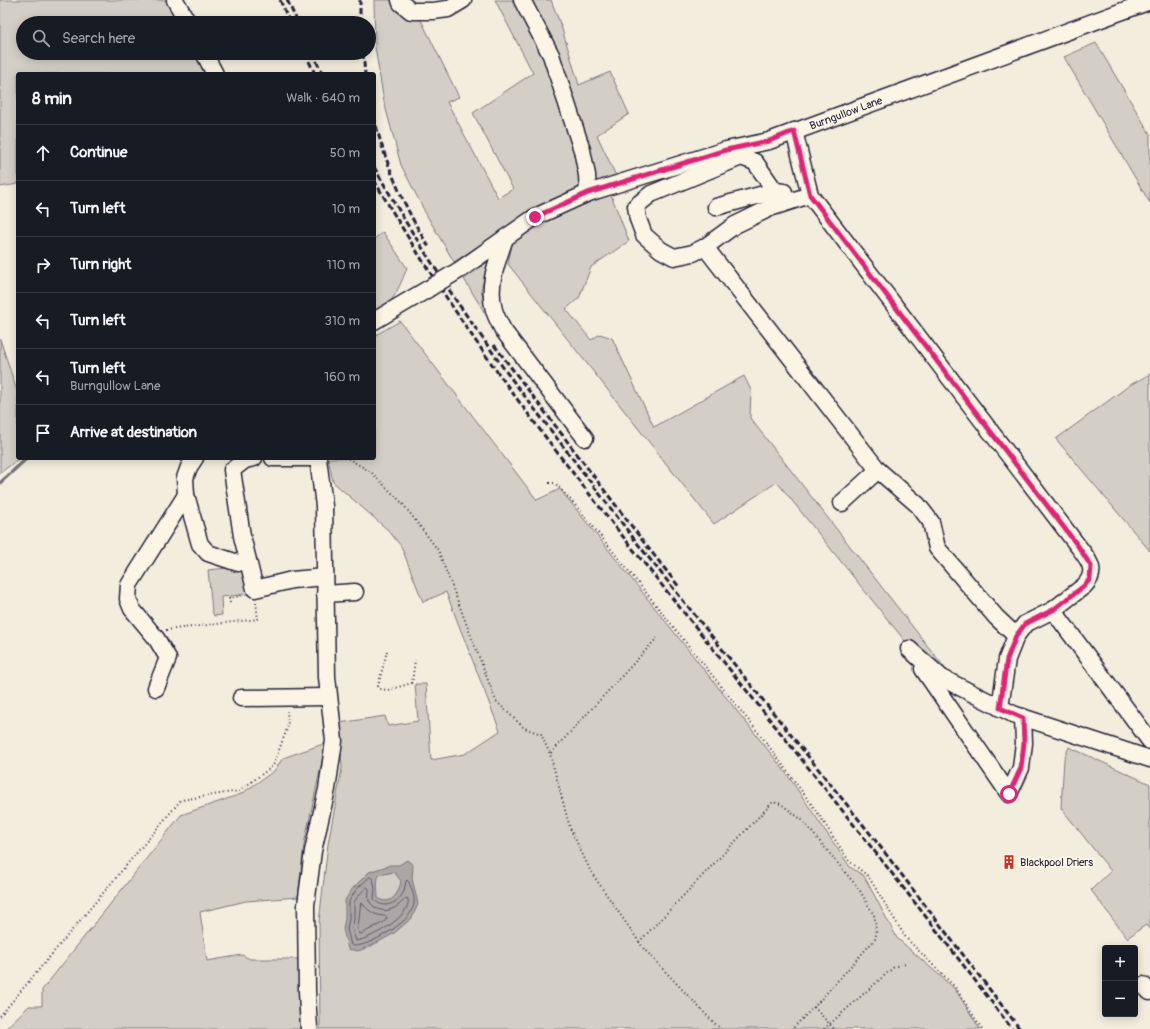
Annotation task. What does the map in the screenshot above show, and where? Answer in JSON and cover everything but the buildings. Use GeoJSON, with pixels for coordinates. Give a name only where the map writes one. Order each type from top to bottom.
{"type":"FeatureCollection","features":[{"type":"Feature","properties":{"kind":"street"},"geometry":{"type":"LineString","coordinates":[[175,0],[184,16]]}},
{"type":"Feature","properties":{"kind":"street"},"geometry":{"type":"LineString","coordinates":[[400,0],[401,3],[411,11],[433,11],[448,9],[463,0]]}},
{"type":"Feature","properties":{"kind":"street"},"geometry":{"type":"LineString","coordinates":[[522,0],[551,55],[582,150],[587,175],[588,193]]}},
{"type":"Feature","properties":{"kind":"street","name":"Burngullow Lane"},"geometry":{"type":"LineString","coordinates":[[376,320],[461,269],[535,217],[588,193],[726,150],[769,141],[1150,1]]}},
{"type":"Feature","properties":{"kind":"street"},"geometry":{"type":"LineString","coordinates":[[208,60],[214,72]]}},
{"type":"Feature","properties":{"kind":"street"},"geometry":{"type":"LineString","coordinates":[[794,131],[810,195],[1088,560],[1092,572],[1089,582],[1053,610],[1025,624],[1016,636],[1007,659],[1000,708]]}},
{"type":"Feature","properties":{"kind":"street"},"geometry":{"type":"LineString","coordinates":[[775,190],[755,162],[741,156],[651,194],[636,206],[638,219],[644,235],[661,250],[674,257],[693,253],[705,247],[735,225],[770,208],[810,195]]}},
{"type":"Feature","properties":{"kind":"street"},"geometry":{"type":"LineString","coordinates":[[716,207],[775,190],[810,195]]}},
{"type":"Feature","properties":{"kind":"street"},"geometry":{"type":"LineString","coordinates":[[505,238],[496,265],[491,290],[494,311],[503,330],[585,438]]}},
{"type":"Feature","properties":{"kind":"street"},"geometry":{"type":"LineString","coordinates":[[705,247],[878,470],[918,505],[931,522],[937,548],[996,618],[1016,636]]}},
{"type":"Feature","properties":{"kind":"street"},"geometry":{"type":"LineString","coordinates":[[194,460],[185,478],[186,495],[200,544],[208,553],[238,563]]}},
{"type":"Feature","properties":{"kind":"street"},"geometry":{"type":"LineString","coordinates":[[245,460],[232,470],[242,536],[255,589],[292,580],[325,577]]}},
{"type":"Feature","properties":{"kind":"street"},"geometry":{"type":"LineString","coordinates":[[309,1029],[306,905],[313,851],[327,789],[334,741],[328,697],[324,506],[318,460]]}},
{"type":"Feature","properties":{"kind":"street"},"geometry":{"type":"LineString","coordinates":[[842,503],[878,470]]}},
{"type":"Feature","properties":{"kind":"street"},"geometry":{"type":"LineString","coordinates":[[156,688],[168,658],[156,638],[132,609],[128,599],[129,585],[186,495]]}},
{"type":"Feature","properties":{"kind":"street"},"geometry":{"type":"LineString","coordinates":[[325,594],[355,592]]}},
{"type":"Feature","properties":{"kind":"street"},"geometry":{"type":"LineString","coordinates":[[1053,610],[1150,741]]}},
{"type":"Feature","properties":{"kind":"street"},"geometry":{"type":"LineString","coordinates":[[1023,718],[1024,743],[1021,768],[1009,794],[909,649],[942,678],[1000,708],[1023,718],[1150,759]]}},
{"type":"Feature","properties":{"kind":"street"},"geometry":{"type":"LineString","coordinates":[[241,698],[328,697]]}},
{"type":"Feature","properties":{"kind":"path"},"geometry":{"type":"LineString","coordinates":[[349,460],[371,472],[402,503],[438,550],[496,701],[524,728],[541,734],[550,754],[570,828],[591,872],[639,942],[721,1029]]}},
{"type":"Feature","properties":{"kind":"path"},"geometry":{"type":"LineString","coordinates":[[549,483],[555,483],[578,508],[706,666],[790,775],[849,860],[868,876],[906,938],[955,987],[982,1029]]}},
{"type":"Feature","properties":{"kind":"path"},"geometry":{"type":"LineString","coordinates":[[151,632],[258,619],[255,589]]}},
{"type":"Feature","properties":{"kind":"path"},"geometry":{"type":"LineString","coordinates":[[550,754],[657,638]]}},
{"type":"Feature","properties":{"kind":"path"},"geometry":{"type":"LineString","coordinates":[[387,651],[378,686],[380,689],[388,690],[412,683],[415,660]]}},
{"type":"Feature","properties":{"kind":"path"},"geometry":{"type":"LineString","coordinates":[[0,1016],[181,800],[239,791],[273,766],[288,726],[286,697]]}},
{"type":"Feature","properties":{"kind":"path"},"geometry":{"type":"LineString","coordinates":[[639,942],[773,802],[781,804],[802,820],[859,889],[875,917],[876,938],[814,1007],[792,1029]]}},
{"type":"Feature","properties":{"kind":"path"},"geometry":{"type":"LineString","coordinates":[[824,1029],[894,967],[904,963]]}},
{"type":"Feature","properties":{"kind":"path"},"geometry":{"type":"LineString","coordinates":[[814,1007],[834,1029]]}},
{"type":"Feature","properties":{"kind":"shaded area"},"geometry":{"type":"Polygon","coordinates":[[[0,0],[168,0],[179,16],[16,16],[16,60],[201,60],[207,72],[16,72],[16,184],[0,187],[0,0]]]}},
{"type":"Feature","properties":{"kind":"shaded area"},"geometry":{"type":"Polygon","coordinates":[[[374,0],[398,0],[420,18],[459,97],[447,102],[498,198],[513,189],[473,113],[533,73],[495,0],[551,0],[562,29],[579,85],[610,72],[629,114],[597,135],[616,176],[579,191],[520,219],[454,262],[426,214],[401,165],[384,102],[376,53],[376,16],[374,16],[374,0]]]}},
{"type":"Feature","properties":{"kind":"shaded area"},"geometry":{"type":"Polygon","coordinates":[[[1096,43],[1150,134],[1150,203],[1064,57],[1096,43]]]}},
{"type":"Feature","properties":{"kind":"shaded area"},"geometry":{"type":"Polygon","coordinates":[[[611,195],[629,241],[591,267],[579,298],[566,309],[591,340],[600,334],[612,338],[654,427],[744,376],[751,390],[750,418],[944,667],[909,646],[777,482],[714,524],[508,264],[513,240],[550,216],[611,195]]]}},
{"type":"Feature","properties":{"kind":"shaded area"},"geometry":{"type":"Polygon","coordinates":[[[383,232],[407,268],[395,295],[386,307],[376,316],[376,237],[383,232]]]}},
{"type":"Feature","properties":{"kind":"shaded area"},"geometry":{"type":"Polygon","coordinates":[[[489,261],[481,290],[489,320],[464,279],[489,261]]]}},
{"type":"Feature","properties":{"kind":"shaded area"},"geometry":{"type":"Polygon","coordinates":[[[400,321],[537,500],[560,489],[784,770],[850,867],[864,876],[897,938],[955,989],[980,1029],[320,1029],[319,922],[328,844],[342,768],[339,723],[385,716],[388,726],[418,721],[415,684],[426,684],[431,760],[465,754],[500,731],[446,592],[423,602],[401,546],[388,530],[333,482],[328,460],[376,460],[376,335],[400,321]]]}},
{"type":"Feature","properties":{"kind":"shaded area"},"geometry":{"type":"Polygon","coordinates":[[[0,339],[16,388],[16,460],[17,460],[0,473],[0,339]]]}},
{"type":"Feature","properties":{"kind":"shaded area"},"geometry":{"type":"Polygon","coordinates":[[[1150,374],[1150,551],[1056,439],[1130,385],[1150,374]]]}},
{"type":"Feature","properties":{"kind":"shaded area"},"geometry":{"type":"Polygon","coordinates":[[[247,566],[250,594],[221,597],[222,615],[214,616],[212,611],[208,570],[247,566]]]}},
{"type":"Feature","properties":{"kind":"shaded area"},"geometry":{"type":"Polygon","coordinates":[[[326,743],[304,844],[298,897],[246,901],[200,912],[207,961],[242,955],[250,959],[299,959],[303,1029],[5,1029],[29,1006],[42,1006],[42,990],[181,815],[241,794],[274,771],[283,758],[326,743]]]}},
{"type":"Feature","properties":{"kind":"shaded area"},"geometry":{"type":"Polygon","coordinates":[[[1069,747],[1150,784],[1150,930],[1146,925],[1127,938],[1091,890],[1111,871],[1061,808],[1064,759],[1069,747]]]}},
{"type":"Feature","properties":{"kind":"water"},"geometry":{"type":"Polygon","coordinates":[[[407,860],[413,865],[412,878],[418,904],[412,918],[393,934],[371,946],[358,951],[348,949],[343,929],[345,919],[345,900],[353,888],[369,872],[390,865],[399,865],[407,860]],[[394,872],[379,875],[377,883],[378,898],[387,901],[390,900],[396,894],[401,881],[394,872]]]}},
{"type":"Feature","properties":{"kind":"waterway"},"geometry":{"type":"LineString","coordinates":[[0,483],[25,460]]}},
{"type":"Feature","properties":{"kind":"railway"},"geometry":{"type":"LineString","coordinates":[[280,0],[287,16]]}},
{"type":"Feature","properties":{"kind":"railway"},"geometry":{"type":"LineString","coordinates":[[287,0],[295,16]]}},
{"type":"Feature","properties":{"kind":"railway"},"geometry":{"type":"LineString","coordinates":[[360,0],[360,16]]}},
{"type":"Feature","properties":{"kind":"railway"},"geometry":{"type":"LineString","coordinates":[[308,60],[314,72]]}},
{"type":"Feature","properties":{"kind":"railway"},"geometry":{"type":"LineString","coordinates":[[316,60],[322,72]]}},
{"type":"Feature","properties":{"kind":"railway"},"geometry":{"type":"LineString","coordinates":[[364,60],[365,72]]}},
{"type":"Feature","properties":{"kind":"railway"},"geometry":{"type":"LineString","coordinates":[[376,125],[383,150],[396,184],[412,218],[429,247]]}},
{"type":"Feature","properties":{"kind":"railway"},"geometry":{"type":"LineString","coordinates":[[376,170],[407,224],[455,299],[507,373],[641,548],[872,836],[1020,1029]]}},
{"type":"Feature","properties":{"kind":"railway"},"geometry":{"type":"LineString","coordinates":[[376,183],[419,256],[451,305],[501,377],[549,442],[935,928],[1012,1029]]}},
{"type":"Feature","properties":{"kind":"railway"},"geometry":{"type":"LineString","coordinates":[[494,345],[680,588]]}},
{"type":"Feature","properties":{"kind":"place","name":"Blackpool Driers"},"geometry":{"type":"Point","coordinates":[1009,862]}},
{"type":"Feature","properties":{"kind":"route"},"geometry":{"type":"LineString","coordinates":[[535,217],[588,193],[726,150],[769,141],[794,131],[810,195],[1078,546],[1091,566],[1092,576],[1089,582],[1053,610],[1025,624],[1016,636],[1007,659],[1000,708],[1023,718],[1024,743],[1021,768],[1009,794]]}}]}
